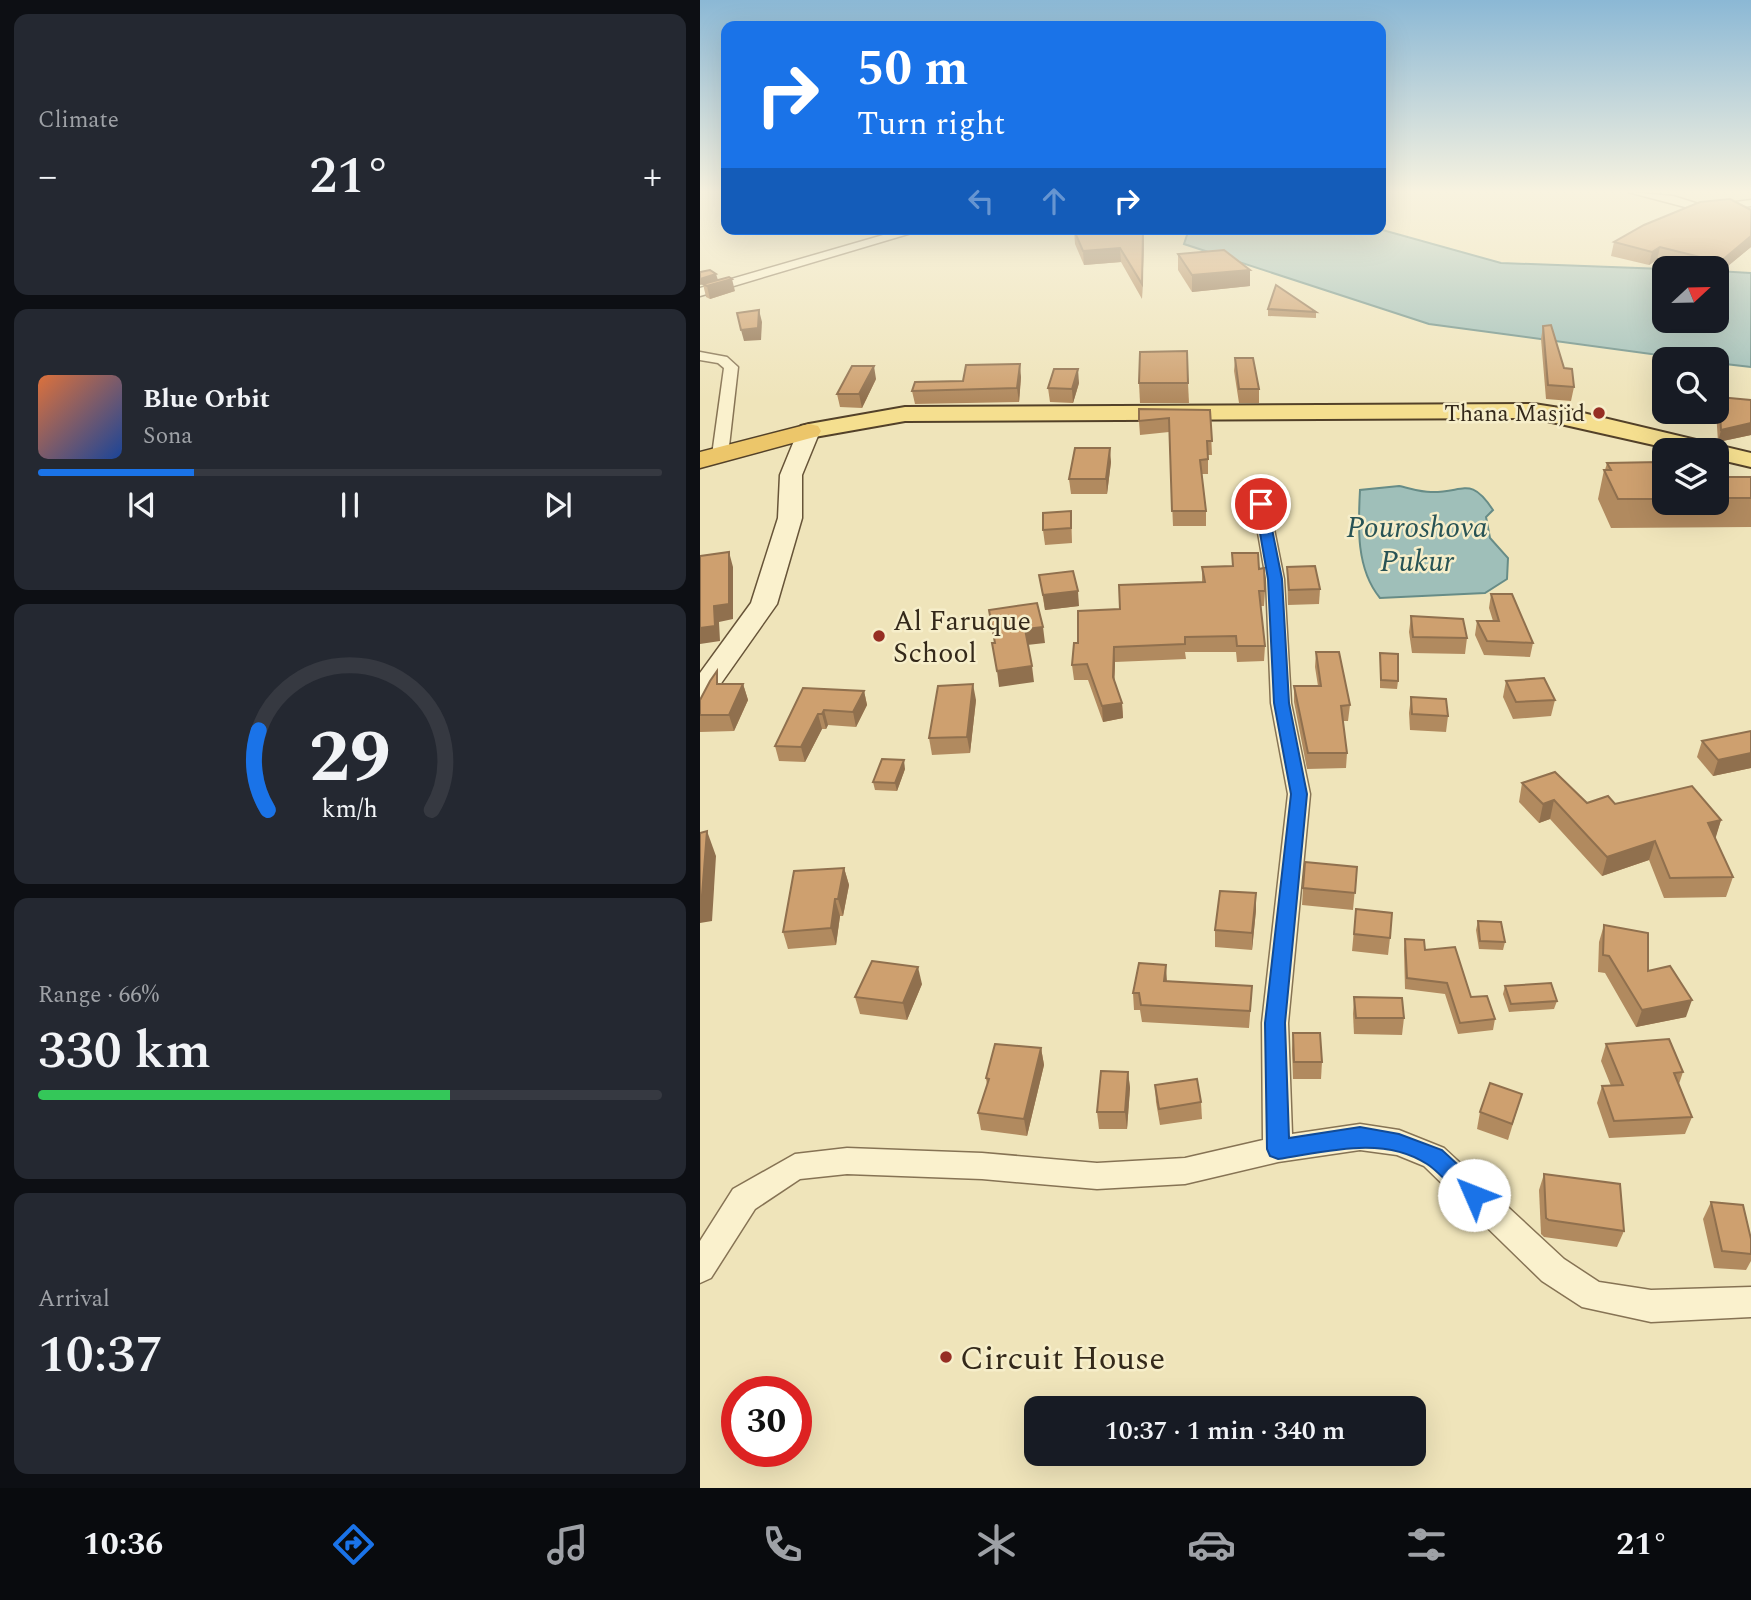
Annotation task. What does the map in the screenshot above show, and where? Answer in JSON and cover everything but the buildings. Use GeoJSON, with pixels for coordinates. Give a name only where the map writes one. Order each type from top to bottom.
{"type":"FeatureCollection","features":[{"type":"Feature","properties":{"kind":"highway"},"geometry":{"type":"LineString","coordinates":[[710,457],[809,431]]}},
{"type":"Feature","properties":{"kind":"main road"},"geometry":{"type":"LineString","coordinates":[[700,693],[764,604],[790,518],[791,475],[809,431],[905,414],[1534,411],[1654,438]]}},
{"type":"Feature","properties":{"kind":"main road"},"geometry":{"type":"LineString","coordinates":[[1729,455],[1751,460]]}},
{"type":"Feature","properties":{"kind":"street"},"geometry":{"type":"LineString","coordinates":[[700,292],[803,261]]}},
{"type":"Feature","properties":{"kind":"street"},"geometry":{"type":"LineString","coordinates":[[700,356],[722,360],[731,367],[710,457]]}},
{"type":"Feature","properties":{"kind":"street"},"geometry":{"type":"LineString","coordinates":[[1261,504],[1275,579],[1281,703],[1299,794],[1275,1023],[1278,1149]]}},
{"type":"Feature","properties":{"kind":"street"},"geometry":{"type":"LineString","coordinates":[[700,1269],[744,1199],[795,1167],[847,1161],[982,1166],[1097,1176],[1185,1171],[1278,1149],[1360,1137],[1399,1143],[1434,1157],[1553,1270],[1593,1296],[1651,1306],[1751,1302]]}},
{"type":"Feature","properties":{"kind":"water"},"geometry":{"type":"Polygon","coordinates":[[[1237,261],[1495,261],[1652,269],[1652,333],[1729,333],[1729,272],[1751,273],[1751,367],[1729,364],[1729,347],[1652,347],[1652,354],[1429,324],[1237,261]]]}},
{"type":"Feature","properties":{"kind":"water","name":"Pouroshova Pukur"},"geometry":{"type":"Polygon","coordinates":[[[1399,486],[1427,492],[1466,488],[1472,489],[1485,499],[1493,510],[1486,517],[1490,538],[1508,558],[1507,579],[1485,593],[1380,598],[1366,574],[1360,547],[1360,490],[1399,486]]]}},
{"type":"Feature","properties":{"kind":"place","name":"Thana Masjid"},"geometry":{"type":"Point","coordinates":[1599,413]}},
{"type":"Feature","properties":{"kind":"place","name":"Al Faruque School"},"geometry":{"type":"Point","coordinates":[879,636]}},
{"type":"Feature","properties":{"kind":"place","name":"Circuit House"},"geometry":{"type":"Point","coordinates":[946,1357]}},
{"type":"Feature","properties":{"kind":"route"},"geometry":{"type":"LineString","coordinates":[[1261,504],[1275,579],[1281,703],[1299,794],[1275,1023],[1278,1149],[1360,1137],[1399,1143],[1434,1157],[1474,1195]]}}]}
